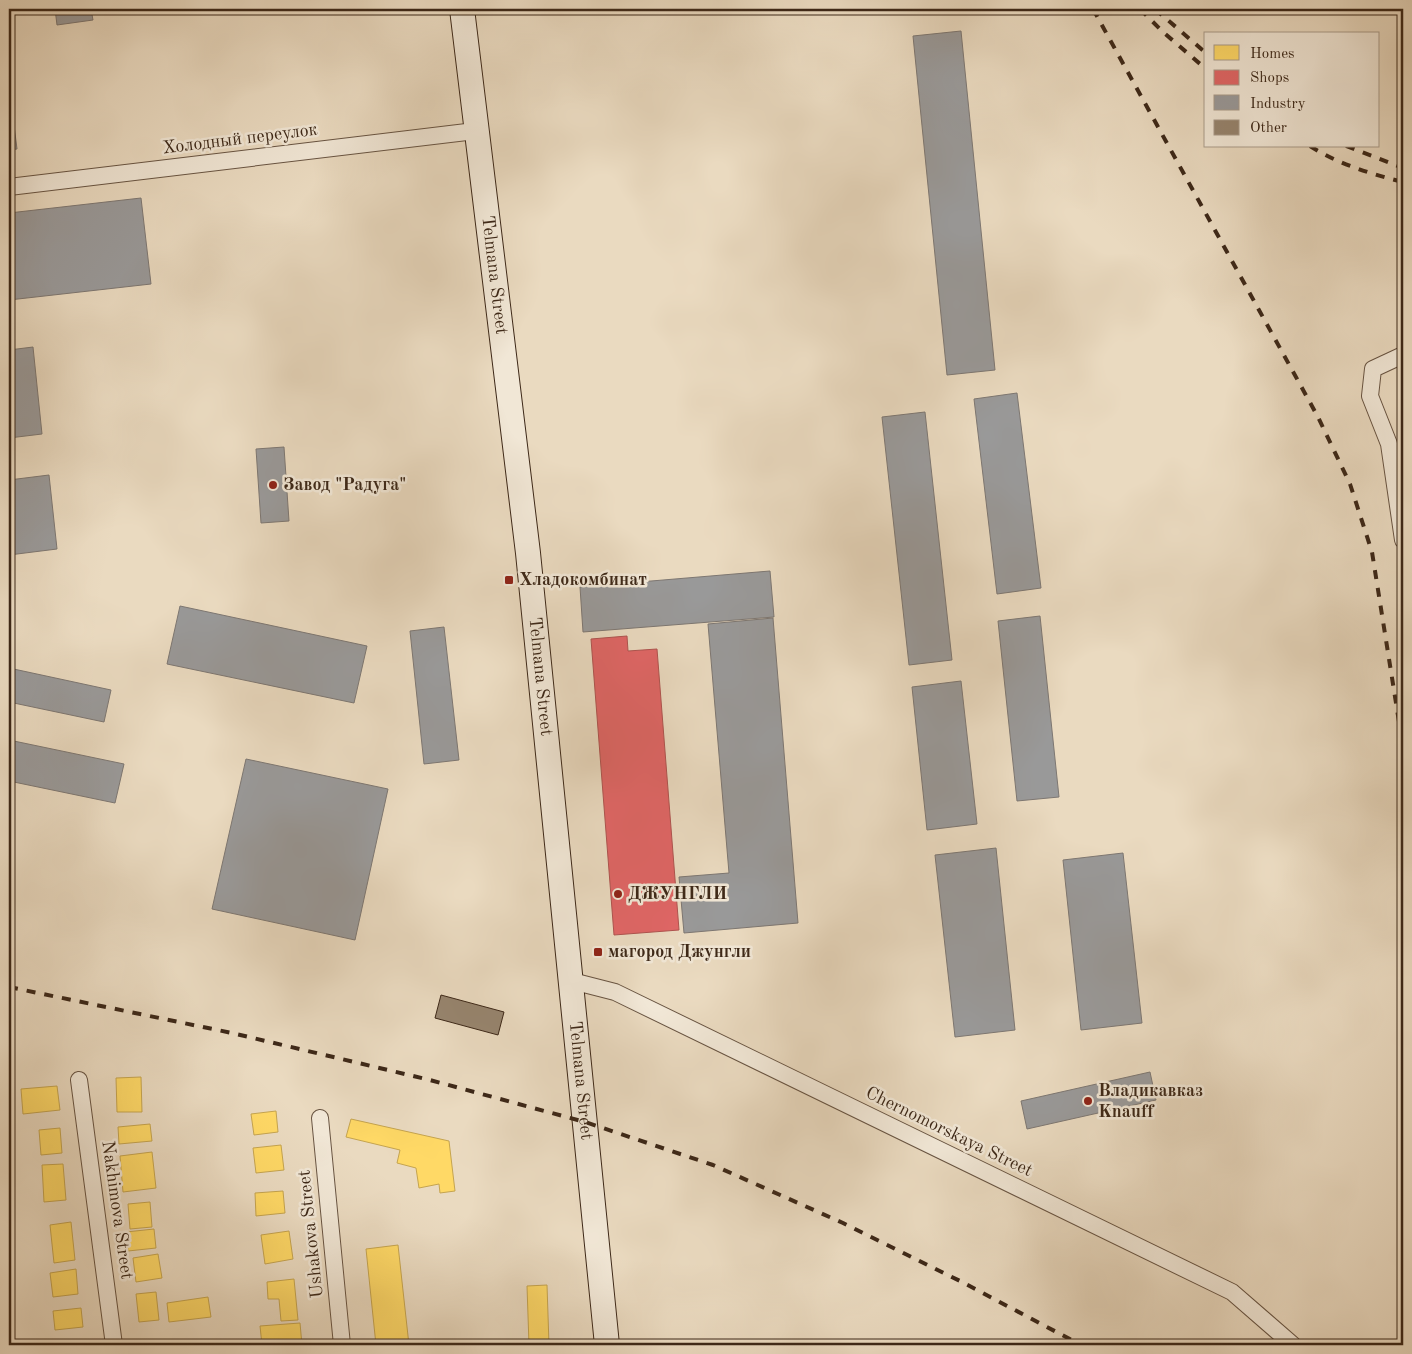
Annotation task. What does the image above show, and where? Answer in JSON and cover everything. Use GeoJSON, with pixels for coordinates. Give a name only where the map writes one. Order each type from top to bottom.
{"type":"FeatureCollection","features":[{"type":"Feature","properties":{"kind":"street","name":"Telmana Street"},"geometry":{"type":"LineString","coordinates":[[462,9],[475,130],[527,543],[607,1345]]}},
{"type":"Feature","properties":{"kind":"street","name":"Холодный переулок"},"geometry":{"type":"LineString","coordinates":[[9,187],[475,130]]}},
{"type":"Feature","properties":{"kind":"street"},"geometry":{"type":"LineString","coordinates":[[1403,355],[1373,369],[1370,396],[1390,444],[1403,540]]}},
{"type":"Feature","properties":{"kind":"street","name":"Chernomorskaya Street"},"geometry":{"type":"LineString","coordinates":[[572,981],[616,992],[1232,1292],[1293,1345]]}},
{"type":"Feature","properties":{"kind":"street","name":"Nakhimova Street"},"geometry":{"type":"LineString","coordinates":[[79,1080],[114,1345]]}},
{"type":"Feature","properties":{"kind":"street","name":"Ushakova Street"},"geometry":{"type":"LineString","coordinates":[[320,1118],[342,1345]]}},
{"type":"Feature","properties":{"kind":"building: Homes"},"geometry":{"type":"Polygon","coordinates":[[[141,1077],[142,1112],[117,1112],[116,1078],[141,1077]]]}},
{"type":"Feature","properties":{"kind":"building: Homes"},"geometry":{"type":"Polygon","coordinates":[[[57,1086],[60,1110],[23,1114],[21,1089],[57,1086]]]}},
{"type":"Feature","properties":{"kind":"building: Homes"},"geometry":{"type":"Polygon","coordinates":[[[276,1111],[278,1132],[254,1135],[251,1114],[276,1111]]]}},
{"type":"Feature","properties":{"kind":"building: Homes"},"geometry":{"type":"Polygon","coordinates":[[[351,1119],[449,1141],[455,1191],[440,1193],[439,1184],[419,1188],[416,1168],[397,1163],[400,1150],[346,1137],[351,1119]]]}},
{"type":"Feature","properties":{"kind":"building: Homes"},"geometry":{"type":"Polygon","coordinates":[[[150,1124],[152,1141],[119,1144],[118,1127],[150,1124]]]}},
{"type":"Feature","properties":{"kind":"building: Homes"},"geometry":{"type":"Polygon","coordinates":[[[60,1128],[62,1153],[41,1155],[39,1130],[60,1128]]]}},
{"type":"Feature","properties":{"kind":"building: Homes"},"geometry":{"type":"Polygon","coordinates":[[[281,1145],[284,1170],[256,1173],[253,1148],[281,1145]]]}},
{"type":"Feature","properties":{"kind":"building: Homes"},"geometry":{"type":"Polygon","coordinates":[[[152,1152],[156,1188],[123,1192],[120,1156],[152,1152]]]}},
{"type":"Feature","properties":{"kind":"building: Homes"},"geometry":{"type":"Polygon","coordinates":[[[63,1164],[66,1200],[44,1202],[42,1165],[63,1164]]]}},
{"type":"Feature","properties":{"kind":"building: Homes"},"geometry":{"type":"Polygon","coordinates":[[[283,1191],[285,1213],[256,1216],[255,1193],[283,1191]]]}},
{"type":"Feature","properties":{"kind":"building: Homes"},"geometry":{"type":"Polygon","coordinates":[[[150,1202],[152,1227],[130,1229],[128,1204],[150,1202]]]}},
{"type":"Feature","properties":{"kind":"building: Homes"},"geometry":{"type":"Polygon","coordinates":[[[71,1222],[75,1260],[54,1263],[50,1225],[71,1222]]]}},
{"type":"Feature","properties":{"kind":"building: Homes"},"geometry":{"type":"Polygon","coordinates":[[[154,1229],[156,1248],[128,1251],[126,1232],[154,1229]]]}},
{"type":"Feature","properties":{"kind":"building: Homes"},"geometry":{"type":"Polygon","coordinates":[[[289,1231],[293,1259],[265,1264],[261,1235],[289,1231]]]}},
{"type":"Feature","properties":{"kind":"building: Homes"},"geometry":{"type":"Polygon","coordinates":[[[398,1245],[409,1345],[376,1345],[366,1249],[398,1245]]]}},
{"type":"Feature","properties":{"kind":"building: Homes"},"geometry":{"type":"Polygon","coordinates":[[[158,1254],[162,1278],[136,1282],[133,1258],[158,1254]]]}},
{"type":"Feature","properties":{"kind":"building: Homes"},"geometry":{"type":"Polygon","coordinates":[[[76,1269],[78,1294],[53,1297],[50,1273],[76,1269]]]}},
{"type":"Feature","properties":{"kind":"building: Homes"},"geometry":{"type":"Polygon","coordinates":[[[294,1279],[298,1320],[281,1321],[279,1299],[268,1299],[267,1282],[294,1279]]]}},
{"type":"Feature","properties":{"kind":"building: Homes"},"geometry":{"type":"Polygon","coordinates":[[[547,1285],[549,1345],[529,1345],[527,1286],[547,1285]]]}},
{"type":"Feature","properties":{"kind":"building: Homes"},"geometry":{"type":"Polygon","coordinates":[[[156,1292],[159,1320],[139,1322],[136,1294],[156,1292]]]}},
{"type":"Feature","properties":{"kind":"building: Homes"},"geometry":{"type":"Polygon","coordinates":[[[208,1297],[211,1317],[169,1322],[167,1303],[208,1297]]]}},
{"type":"Feature","properties":{"kind":"building: Homes"},"geometry":{"type":"Polygon","coordinates":[[[81,1308],[83,1327],[55,1330],[53,1311],[81,1308]]]}},
{"type":"Feature","properties":{"kind":"building: Homes"},"geometry":{"type":"Polygon","coordinates":[[[300,1323],[302,1345],[262,1345],[260,1326],[300,1323]]]}},
{"type":"Feature","properties":{"kind":"building: Homes"},"geometry":{"type":"Polygon","coordinates":[[[172,1341],[172,1345],[139,1345],[139,1344],[172,1341]]]}},
{"type":"Feature","properties":{"kind":"building: Shops"},"geometry":{"type":"Polygon","coordinates":[[[627,636],[628,651],[657,649],[679,930],[614,935],[591,639],[627,636]]]}},
{"type":"Feature","properties":{"kind":"building: Industry"},"geometry":{"type":"Polygon","coordinates":[[[55,9],[91,9],[93,20],[57,25],[55,9]]]}},
{"type":"Feature","properties":{"kind":"building: Industry"},"geometry":{"type":"Polygon","coordinates":[[[961,31],[995,370],[947,375],[913,36],[961,31]]]}},
{"type":"Feature","properties":{"kind":"building: Industry"},"geometry":{"type":"Polygon","coordinates":[[[9,86],[17,149],[9,150],[9,86]]]}},
{"type":"Feature","properties":{"kind":"building: Industry"},"geometry":{"type":"Polygon","coordinates":[[[141,198],[151,284],[9,300],[9,213],[141,198]]]}},
{"type":"Feature","properties":{"kind":"building: Industry"},"geometry":{"type":"Polygon","coordinates":[[[33,347],[42,434],[9,438],[9,350],[33,347]]]}},
{"type":"Feature","properties":{"kind":"building: Industry"},"geometry":{"type":"Polygon","coordinates":[[[1017,393],[1041,588],[997,594],[974,399],[1017,393]]]}},
{"type":"Feature","properties":{"kind":"building: Industry"},"geometry":{"type":"Polygon","coordinates":[[[925,412],[952,660],[909,665],[882,417],[925,412]]]}},
{"type":"Feature","properties":{"kind":"building: Industry","name":"Завод \"Радуга\""},"geometry":{"type":"Polygon","coordinates":[[[284,447],[289,521],[261,523],[256,449],[284,447]]]}},
{"type":"Feature","properties":{"kind":"building: Industry"},"geometry":{"type":"Polygon","coordinates":[[[49,475],[57,549],[9,555],[9,480],[49,475]]]}},
{"type":"Feature","properties":{"kind":"building: Industry"},"geometry":{"type":"Polygon","coordinates":[[[770,571],[774,617],[583,632],[580,587],[770,571]]]}},
{"type":"Feature","properties":{"kind":"building: Industry"},"geometry":{"type":"Polygon","coordinates":[[[180,606],[367,646],[354,703],[167,664],[180,606]]]}},
{"type":"Feature","properties":{"kind":"building: Industry"},"geometry":{"type":"Polygon","coordinates":[[[1040,616],[1059,797],[1017,801],[998,621],[1040,616]]]}},
{"type":"Feature","properties":{"kind":"building: Industry"},"geometry":{"type":"Polygon","coordinates":[[[773,618],[798,923],[684,933],[679,877],[729,873],[708,624],[773,618]]]}},
{"type":"Feature","properties":{"kind":"building: Industry"},"geometry":{"type":"Polygon","coordinates":[[[444,627],[459,760],[424,764],[410,631],[444,627]]]}},
{"type":"Feature","properties":{"kind":"building: Industry"},"geometry":{"type":"Polygon","coordinates":[[[9,668],[111,690],[104,722],[9,702],[9,668]]]}},
{"type":"Feature","properties":{"kind":"building: Industry"},"geometry":{"type":"Polygon","coordinates":[[[961,681],[977,824],[927,830],[912,687],[961,681]]]}},
{"type":"Feature","properties":{"kind":"building: Industry"},"geometry":{"type":"Polygon","coordinates":[[[9,740],[124,764],[115,803],[9,781],[9,740]]]}},
{"type":"Feature","properties":{"kind":"building: Industry"},"geometry":{"type":"Polygon","coordinates":[[[246,759],[388,789],[355,940],[212,909],[246,759]]]}},
{"type":"Feature","properties":{"kind":"building: Industry"},"geometry":{"type":"Polygon","coordinates":[[[996,848],[1015,1030],[955,1037],[935,855],[996,848]]]}},
{"type":"Feature","properties":{"kind":"building: Industry"},"geometry":{"type":"Polygon","coordinates":[[[1123,853],[1142,1023],[1081,1030],[1063,860],[1123,853]]]}},
{"type":"Feature","properties":{"kind":"building: Industry","name":"Владикавказ Knauff"},"geometry":{"type":"Polygon","coordinates":[[[1150,1072],[1156,1100],[1027,1129],[1021,1101],[1150,1072]]]}},
{"type":"Feature","properties":{"kind":"building: Other"},"geometry":{"type":"Polygon","coordinates":[[[441,995],[504,1012],[498,1035],[435,1018],[441,995]]]}},
{"type":"Feature","properties":{"kind":"railway"},"geometry":{"type":"LineString","coordinates":[[1093,9],[1318,417],[1350,484],[1372,552],[1403,747]]}},
{"type":"Feature","properties":{"kind":"railway"},"geometry":{"type":"LineString","coordinates":[[1140,9],[1163,32],[1204,67]]}},
{"type":"Feature","properties":{"kind":"railway"},"geometry":{"type":"LineString","coordinates":[[1155,9],[1204,51]]}},
{"type":"Feature","properties":{"kind":"railway"},"geometry":{"type":"LineString","coordinates":[[1314,148],[1355,168],[1403,182]]}},
{"type":"Feature","properties":{"kind":"railway"},"geometry":{"type":"LineString","coordinates":[[1351,148],[1403,168]]}},
{"type":"Feature","properties":{"kind":"railway"},"geometry":{"type":"LineString","coordinates":[[9,987],[232,1033],[430,1080],[585,1122],[713,1165],[843,1223],[960,1281],[1081,1345]]}},
{"type":"Feature","properties":{"kind":"place","name":"Завод \"Радуга\""},"geometry":{"type":"Point","coordinates":[273,485]}},
{"type":"Feature","properties":{"kind":"place","name":"Хладокомбинат"},"geometry":{"type":"Point","coordinates":[509,580]}},
{"type":"Feature","properties":{"kind":"place","name":"ДЖУНГЛИ"},"geometry":{"type":"Point","coordinates":[618,894]}},
{"type":"Feature","properties":{"kind":"place","name":"магород Джунгли"},"geometry":{"type":"Point","coordinates":[598,952]}},
{"type":"Feature","properties":{"kind":"place","name":"Владикавказ Knauff"},"geometry":{"type":"Point","coordinates":[1088,1101]}}]}
